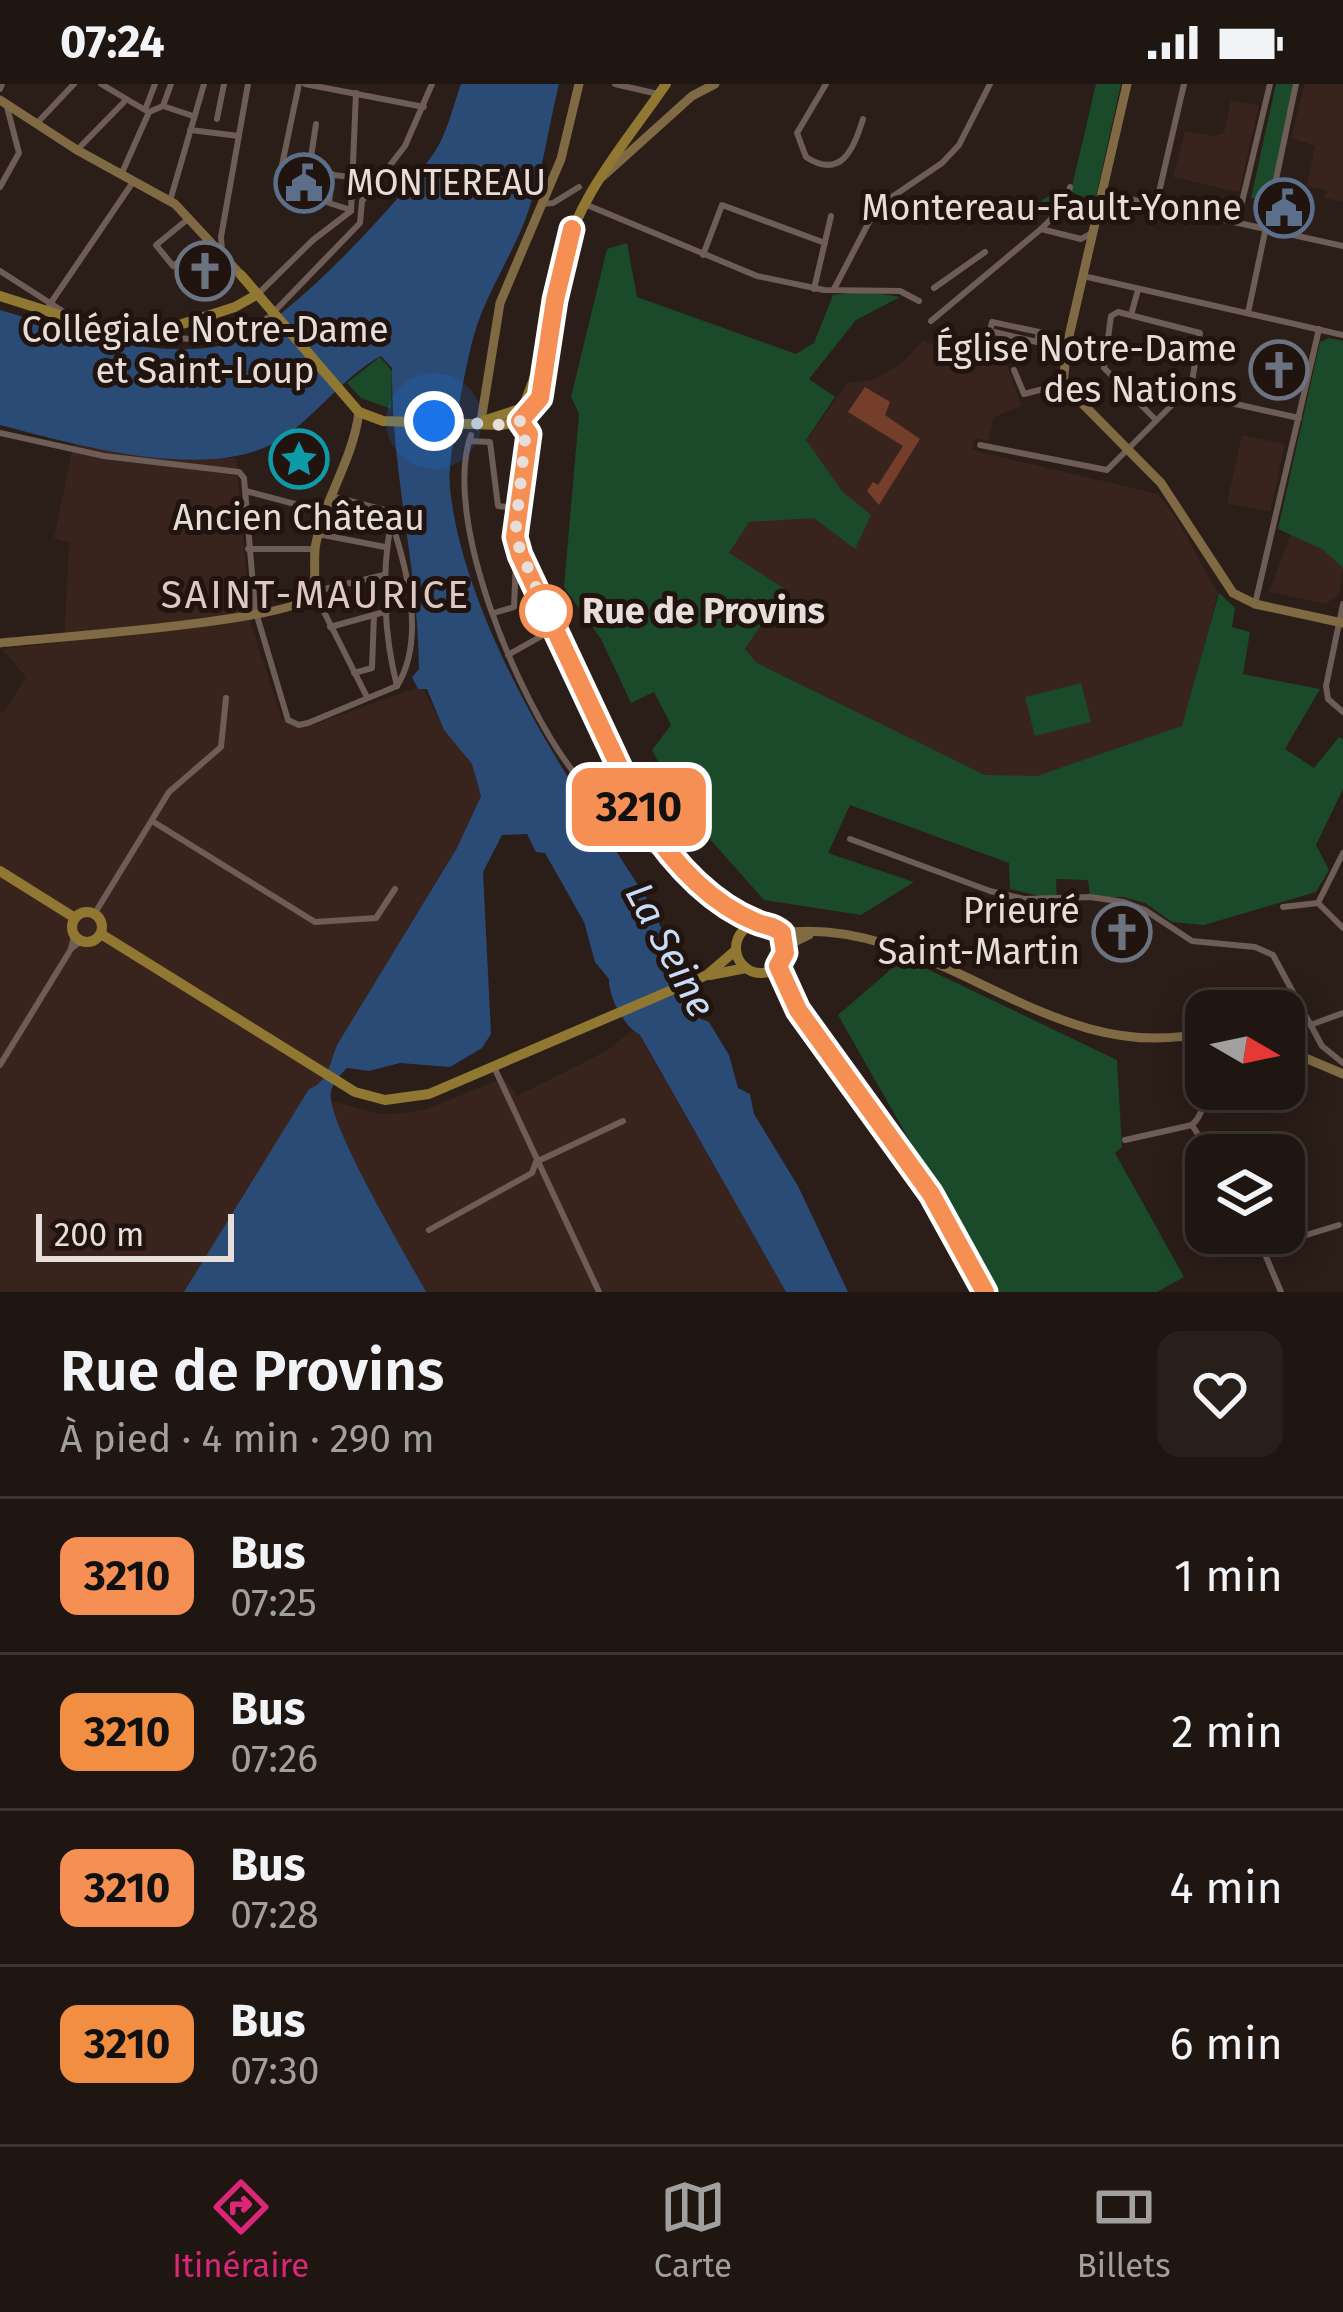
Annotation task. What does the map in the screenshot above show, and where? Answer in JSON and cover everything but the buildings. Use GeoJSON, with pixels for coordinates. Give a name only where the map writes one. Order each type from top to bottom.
{"type":"FeatureCollection","features":[{"type":"Feature","properties":{"kind":"main road"},"geometry":{"type":"LineString","coordinates":[[241,275],[359,412],[391,421],[487,421],[514,416],[540,398],[572,229],[597,181],[662,89]]}},
{"type":"Feature","properties":{"kind":"main road"},"geometry":{"type":"LineString","coordinates":[[231,308],[242,289],[241,275]]}},
{"type":"Feature","properties":{"kind":"main road"},"geometry":{"type":"LineString","coordinates":[[0,296],[49,306],[113,332],[148,335],[231,308],[258,293]]}},
{"type":"Feature","properties":{"kind":"main road"},"geometry":{"type":"LineString","coordinates":[[514,416],[529,434],[515,537],[643,817],[695,883],[756,923],[770,924],[784,940],[778,966],[798,1010]]}},
{"type":"Feature","properties":{"kind":"main road"},"geometry":{"type":"LineString","coordinates":[[0,872],[75,918]]}},
{"type":"Feature","properties":{"kind":"main road"},"geometry":{"type":"LineString","coordinates":[[707,975],[736,950],[742,932],[734,907]]}},
{"type":"Feature","properties":{"kind":"main road"},"geometry":{"type":"LineString","coordinates":[[86,911],[95,914],[103,925],[101,934],[76,942],[75,918],[86,911]]}},
{"type":"Feature","properties":{"kind":"main road"},"geometry":{"type":"LineString","coordinates":[[742,932],[756,923]]}},
{"type":"Feature","properties":{"kind":"main road"},"geometry":{"type":"LineString","coordinates":[[101,934],[341,1084],[369,1097],[402,1100],[429,1094],[707,975],[746,968],[759,973],[798,1010],[931,1194],[985,1292]]}},
{"type":"Feature","properties":{"kind":"main road"},"geometry":{"type":"LineString","coordinates":[[736,950],[746,968]]}},
{"type":"Feature","properties":{"kind":"main road"},"geometry":{"type":"LineString","coordinates":[[759,973],[778,966]]}},
{"type":"Feature","properties":{"kind":"street"},"geometry":{"type":"LineString","coordinates":[[36,125],[74,84]]}},
{"type":"Feature","properties":{"kind":"street"},"geometry":{"type":"LineString","coordinates":[[101,84],[124,102],[147,111],[163,106],[194,116]]}},
{"type":"Feature","properties":{"kind":"street"},"geometry":{"type":"LineString","coordinates":[[121,175],[155,84]]}},
{"type":"Feature","properties":{"kind":"street"},"geometry":{"type":"LineString","coordinates":[[163,106],[171,84]]}},
{"type":"Feature","properties":{"kind":"street"},"geometry":{"type":"LineString","coordinates":[[170,201],[204,84]]}},
{"type":"Feature","properties":{"kind":"street"},"geometry":{"type":"LineString","coordinates":[[217,119],[224,84]]}},
{"type":"Feature","properties":{"kind":"street"},"geometry":{"type":"LineString","coordinates":[[222,252],[248,84]]}},
{"type":"Feature","properties":{"kind":"street"},"geometry":{"type":"LineString","coordinates":[[351,177],[287,170],[282,165],[302,84],[424,107]]}},
{"type":"Feature","properties":{"kind":"street"},"geometry":{"type":"LineString","coordinates":[[258,293],[362,201],[405,146],[432,84]]}},
{"type":"Feature","properties":{"kind":"street"},"geometry":{"type":"LineString","coordinates":[[487,421],[500,303],[561,159],[579,84]]}},
{"type":"Feature","properties":{"kind":"street"},"geometry":{"type":"LineString","coordinates":[[615,84],[662,89]]}},
{"type":"Feature","properties":{"kind":"street"},"geometry":{"type":"LineString","coordinates":[[597,181],[692,96],[715,84]]}},
{"type":"Feature","properties":{"kind":"street"},"geometry":{"type":"LineString","coordinates":[[826,84],[797,134],[806,157],[822,165],[843,161],[854,150],[863,119]]}},
{"type":"Feature","properties":{"kind":"street"},"geometry":{"type":"LineString","coordinates":[[834,289],[869,222],[886,201],[942,163],[959,145],[990,84]]}},
{"type":"Feature","properties":{"kind":"street"},"geometry":{"type":"LineString","coordinates":[[1063,384],[1098,195],[1127,84]]}},
{"type":"Feature","properties":{"kind":"street"},"geometry":{"type":"LineString","coordinates":[[1156,205],[1184,84]]}},
{"type":"Feature","properties":{"kind":"street"},"geometry":{"type":"LineString","coordinates":[[1237,224],[1270,84]]}},
{"type":"Feature","properties":{"kind":"street"},"geometry":{"type":"LineString","coordinates":[[1248,314],[1296,84]]}},
{"type":"Feature","properties":{"kind":"street"},"geometry":{"type":"LineString","coordinates":[[351,210],[356,93]]}},
{"type":"Feature","properties":{"kind":"street"},"geometry":{"type":"LineString","coordinates":[[76,150],[124,102]]}},
{"type":"Feature","properties":{"kind":"street"},"geometry":{"type":"LineString","coordinates":[[3,103],[170,201],[241,275]]}},
{"type":"Feature","properties":{"kind":"street"},"geometry":{"type":"LineString","coordinates":[[0,187],[19,153],[3,103]]}},
{"type":"Feature","properties":{"kind":"street"},"geometry":{"type":"LineString","coordinates":[[309,170],[316,124]]}},
{"type":"Feature","properties":{"kind":"street"},"geometry":{"type":"LineString","coordinates":[[190,130],[239,136]]}},
{"type":"Feature","properties":{"kind":"street"},"geometry":{"type":"LineString","coordinates":[[631,132],[652,132]]}},
{"type":"Feature","properties":{"kind":"street"},"geometry":{"type":"LineString","coordinates":[[631,132],[642,143]]}},
{"type":"Feature","properties":{"kind":"street"},"geometry":{"type":"LineString","coordinates":[[332,174],[329,203],[351,210]]}},
{"type":"Feature","properties":{"kind":"street"},"geometry":{"type":"LineString","coordinates":[[0,271],[49,306],[133,182]]}},
{"type":"Feature","properties":{"kind":"street"},"geometry":{"type":"LineString","coordinates":[[542,204],[553,203],[579,187]]}},
{"type":"Feature","properties":{"kind":"street"},"geometry":{"type":"LineString","coordinates":[[931,321],[1041,230],[1066,202],[1070,187]]}},
{"type":"Feature","properties":{"kind":"street"},"geometry":{"type":"LineString","coordinates":[[1098,195],[1343,246]]}},
{"type":"Feature","properties":{"kind":"street"},"geometry":{"type":"LineString","coordinates":[[148,335],[216,341],[245,332],[269,316],[333,254],[360,223],[362,201]]}},
{"type":"Feature","properties":{"kind":"street"},"geometry":{"type":"LineString","coordinates":[[584,204],[747,273],[814,289],[900,291],[919,301]]}},
{"type":"Feature","properties":{"kind":"street"},"geometry":{"type":"LineString","coordinates":[[703,256],[722,205],[825,244]]}},
{"type":"Feature","properties":{"kind":"street"},"geometry":{"type":"LineString","coordinates":[[814,289],[832,216]]}},
{"type":"Feature","properties":{"kind":"street"},"geometry":{"type":"LineString","coordinates":[[190,219],[156,245],[173,266],[207,240],[221,237]]}},
{"type":"Feature","properties":{"kind":"street"},"geometry":{"type":"LineString","coordinates":[[1041,230],[1081,238],[1093,233]]}},
{"type":"Feature","properties":{"kind":"street"},"geometry":{"type":"LineString","coordinates":[[934,289],[986,252]]}},
{"type":"Feature","properties":{"kind":"street"},"geometry":{"type":"LineString","coordinates":[[1083,276],[1343,335]]}},
{"type":"Feature","properties":{"kind":"street"},"geometry":{"type":"LineString","coordinates":[[1131,315],[1137,289]]}},
{"type":"Feature","properties":{"kind":"street"},"geometry":{"type":"LineString","coordinates":[[980,445],[1100,471],[1190,394],[1200,333],[1131,315],[1111,316],[1103,368],[1156,421]]}},
{"type":"Feature","properties":{"kind":"street"},"geometry":{"type":"LineString","coordinates":[[992,322],[1039,332],[1036,342],[990,331],[992,322]]}},
{"type":"Feature","properties":{"kind":"street"},"geometry":{"type":"LineString","coordinates":[[1255,604],[1318,329]]}},
{"type":"Feature","properties":{"kind":"street"},"geometry":{"type":"LineString","coordinates":[[1014,370],[1024,394],[1063,384]]}},
{"type":"Feature","properties":{"kind":"street"},"geometry":{"type":"LineString","coordinates":[[1063,384],[1175,501],[1225,584],[1255,604],[1341,623]]}},
{"type":"Feature","properties":{"kind":"street"},"geometry":{"type":"LineString","coordinates":[[1190,394],[1299,418]]}},
{"type":"Feature","properties":{"kind":"street"},"geometry":{"type":"LineString","coordinates":[[490,395],[514,416]]}},
{"type":"Feature","properties":{"kind":"street"},"geometry":{"type":"LineString","coordinates":[[311,594],[314,549],[355,445],[359,412]]}},
{"type":"Feature","properties":{"kind":"street"},"geometry":{"type":"LineString","coordinates":[[355,445],[375,419]]}},
{"type":"Feature","properties":{"kind":"street"},"geometry":{"type":"LineString","coordinates":[[0,433],[104,455],[239,472],[246,491],[256,616],[288,720],[299,725],[397,686],[408,658],[409,587],[388,511],[335,497]]}},
{"type":"Feature","properties":{"kind":"street"},"geometry":{"type":"LineString","coordinates":[[518,508],[499,506],[490,442],[470,438],[461,494],[508,655],[573,773],[634,836],[656,854],[668,854]]}},
{"type":"Feature","properties":{"kind":"street"},"geometry":{"type":"LineString","coordinates":[[246,491],[328,513]]}},
{"type":"Feature","properties":{"kind":"street"},"geometry":{"type":"LineString","coordinates":[[392,520],[385,574],[390,659],[397,686]]}},
{"type":"Feature","properties":{"kind":"street"},"geometry":{"type":"LineString","coordinates":[[318,534],[386,547]]}},
{"type":"Feature","properties":{"kind":"street"},"geometry":{"type":"LineString","coordinates":[[248,549],[314,549]]}},
{"type":"Feature","properties":{"kind":"street"},"geometry":{"type":"LineString","coordinates":[[494,614],[514,607],[516,561],[522,558]]}},
{"type":"Feature","properties":{"kind":"street"},"geometry":{"type":"LineString","coordinates":[[0,643],[256,616],[311,594],[385,574]]}},
{"type":"Feature","properties":{"kind":"street"},"geometry":{"type":"LineString","coordinates":[[311,594],[320,602],[367,698]]}},
{"type":"Feature","properties":{"kind":"street"},"geometry":{"type":"LineString","coordinates":[[1343,604],[1326,686],[1328,699],[1343,712]]}},
{"type":"Feature","properties":{"kind":"street"},"geometry":{"type":"LineString","coordinates":[[330,627],[388,611]]}},
{"type":"Feature","properties":{"kind":"street"},"geometry":{"type":"LineString","coordinates":[[355,673],[372,668],[374,615]]}},
{"type":"Feature","properties":{"kind":"street"},"geometry":{"type":"LineString","coordinates":[[508,655],[554,629]]}},
{"type":"Feature","properties":{"kind":"street"},"geometry":{"type":"LineString","coordinates":[[372,659],[390,659]]}},
{"type":"Feature","properties":{"kind":"street"},"geometry":{"type":"LineString","coordinates":[[95,914],[169,792],[221,747],[226,698]]}},
{"type":"Feature","properties":{"kind":"street"},"geometry":{"type":"LineString","coordinates":[[152,821],[315,922],[376,918],[395,889]]}},
{"type":"Feature","properties":{"kind":"street"},"geometry":{"type":"LineString","coordinates":[[850,839],[1024,899],[1090,897],[1141,908],[1192,941],[1255,947],[1274,955],[1322,1046],[1343,1063]]}},
{"type":"Feature","properties":{"kind":"street"},"geometry":{"type":"LineString","coordinates":[[1318,903],[1343,853]]}},
{"type":"Feature","properties":{"kind":"street"},"geometry":{"type":"LineString","coordinates":[[1282,907],[1318,903]]}},
{"type":"Feature","properties":{"kind":"street"},"geometry":{"type":"LineString","coordinates":[[1318,903],[1343,928]]}},
{"type":"Feature","properties":{"kind":"street"},"geometry":{"type":"LineString","coordinates":[[784,940],[820,933],[899,948],[1085,1031],[1143,1040],[1185,1036]]}},
{"type":"Feature","properties":{"kind":"street"},"geometry":{"type":"LineString","coordinates":[[0,1065],[76,942]]}},
{"type":"Feature","properties":{"kind":"street"},"geometry":{"type":"LineString","coordinates":[[1311,1024],[1343,1012]]}},
{"type":"Feature","properties":{"kind":"street"},"geometry":{"type":"LineString","coordinates":[[1305,1058],[1343,1074]]}},
{"type":"Feature","properties":{"kind":"street"},"geometry":{"type":"LineString","coordinates":[[494,1066],[598,1292]]}},
{"type":"Feature","properties":{"kind":"street"},"geometry":{"type":"LineString","coordinates":[[1125,1140],[1192,1125],[1203,1110]]}},
{"type":"Feature","properties":{"kind":"street"},"geometry":{"type":"LineString","coordinates":[[429,1231],[532,1173],[536,1162],[623,1121]]}},
{"type":"Feature","properties":{"kind":"street"},"geometry":{"type":"LineString","coordinates":[[1192,1125],[1198,1134]]}},
{"type":"Feature","properties":{"kind":"street"},"geometry":{"type":"LineString","coordinates":[[1305,1235],[1339,1225]]}},
{"type":"Feature","properties":{"kind":"street"},"geometry":{"type":"LineString","coordinates":[[1266,1254],[1281,1292]]}},
{"type":"Feature","properties":{"kind":"shaded area"},"geometry":{"type":"Polygon","coordinates":[[[1305,84],[1343,84],[1343,202],[1325,198],[1327,190],[1307,186],[1315,146],[1291,138],[1305,84]]]}},
{"type":"Feature","properties":{"kind":"shaded area"},"geometry":{"type":"Polygon","coordinates":[[[1231,101],[1259,105],[1239,192],[1173,177],[1185,131],[1224,133],[1231,101]]]}},
{"type":"Feature","properties":{"kind":"shaded area"},"geometry":{"type":"Polygon","coordinates":[[[923,341],[1007,365],[1021,406],[994,417],[988,441],[975,438],[972,450],[1158,494],[1173,513],[1218,593],[1183,726],[1019,792],[757,663],[745,649],[728,552],[847,383],[872,380],[900,365],[923,341]]]}},
{"type":"Feature","properties":{"kind":"shaded area"},"geometry":{"type":"Polygon","coordinates":[[[1242,435],[1285,444],[1270,512],[1227,503],[1242,435]]]}},
{"type":"Feature","properties":{"kind":"shaded area"},"geometry":{"type":"Polygon","coordinates":[[[74,442],[159,456],[236,458],[251,624],[282,719],[301,729],[422,686],[444,730],[472,764],[481,796],[457,848],[334,1050],[333,1063],[322,1081],[332,1088],[331,1101],[381,1114],[403,1113],[427,1109],[504,1078],[517,1096],[608,1050],[631,1031],[639,1035],[786,1292],[0,1292],[0,711],[4,712],[26,677],[2,649],[64,642],[69,542],[54,538],[74,442]]]}},
{"type":"Feature","properties":{"kind":"shaded area"},"geometry":{"type":"Polygon","coordinates":[[[1291,534],[1322,549],[1343,568],[1339,594],[1326,604],[1269,592],[1291,534]]]}},
{"type":"Feature","properties":{"kind":"green space"},"geometry":{"type":"Polygon","coordinates":[[[1096,84],[1121,84],[1090,223],[1048,214],[1038,203],[1053,193],[1079,203],[1081,197],[1071,191],[1096,84]]]}},
{"type":"Feature","properties":{"kind":"green space"},"geometry":{"type":"Polygon","coordinates":[[[1276,84],[1294,84],[1269,201],[1251,198],[1276,84]]]}},
{"type":"Feature","properties":{"kind":"green space"},"geometry":{"type":"Polygon","coordinates":[[[627,243],[637,297],[796,354],[814,343],[833,295],[864,291],[900,297],[856,320],[809,379],[835,397],[806,440],[842,491],[871,515],[855,549],[814,518],[749,522],[729,553],[785,589],[745,649],[757,663],[985,775],[1037,776],[1182,726],[1219,593],[1235,608],[1232,627],[1250,632],[1243,674],[1320,689],[1285,749],[1314,768],[1339,737],[1343,739],[1343,789],[1316,845],[1329,870],[1316,892],[1204,925],[1172,922],[1145,903],[1090,897],[1088,880],[1056,879],[1057,900],[1010,889],[1009,863],[850,805],[828,853],[914,882],[861,915],[764,900],[684,810],[652,750],[671,725],[654,692],[631,703],[601,639],[564,587],[579,414],[571,397],[607,249],[627,243]]]}},
{"type":"Feature","properties":{"kind":"green space"},"geometry":{"type":"Polygon","coordinates":[[[1329,338],[1343,341],[1343,568],[1322,549],[1278,529],[1320,342],[1329,338]]]}},
{"type":"Feature","properties":{"kind":"green space"},"geometry":{"type":"Polygon","coordinates":[[[380,357],[392,371],[391,409],[361,398],[347,383],[380,357]]]}},
{"type":"Feature","properties":{"kind":"green space"},"geometry":{"type":"Polygon","coordinates":[[[1081,683],[1091,722],[1035,736],[1025,697],[1081,683]]]}},
{"type":"Feature","properties":{"kind":"green space"},"geometry":{"type":"Polygon","coordinates":[[[904,958],[1117,1060],[1122,1147],[1115,1153],[1184,1277],[1157,1292],[996,1292],[838,1015],[904,958]]]}},
{"type":"Feature","properties":{"kind":"water","name":"La Seine"},"geometry":{"type":"Polygon","coordinates":[[[461,84],[559,84],[534,194],[480,318],[458,412],[450,488],[470,575],[529,710],[601,828],[596,832],[599,837],[605,834],[651,905],[670,948],[676,988],[696,1017],[709,1022],[729,1055],[738,1088],[750,1094],[754,1114],[798,1186],[848,1292],[786,1292],[640,1035],[618,1010],[609,979],[595,962],[584,922],[545,853],[536,852],[527,834],[502,835],[483,872],[491,1034],[482,1048],[450,1067],[400,1063],[369,1071],[347,1068],[331,1091],[332,1106],[353,1158],[426,1292],[184,1292],[309,1089],[325,1076],[337,1045],[457,848],[481,796],[472,764],[444,730],[427,689],[418,689],[412,677],[419,669],[418,631],[392,368],[381,356],[281,439],[252,452],[218,459],[143,456],[0,425],[0,310],[83,334],[168,349],[226,345],[249,336],[306,292],[418,174],[439,145],[461,84]]]}},
{"type":"Feature","properties":{"kind":"bus line","name":"3210"},"geometry":{"type":"LineString","coordinates":[[572,229],[540,398],[520,421],[529,434],[515,537],[520,555],[643,817],[695,883],[756,923],[770,924],[782,933],[786,946],[778,966],[798,1010],[931,1194],[985,1292]]}},
{"type":"Feature","properties":{"kind":"place","name":"MONTEREAU"},"geometry":{"type":"Point","coordinates":[304,183]}},
{"type":"Feature","properties":{"kind":"place","name":"Montereau-Fault-Yonne"},"geometry":{"type":"Point","coordinates":[1284,208]}},
{"type":"Feature","properties":{"kind":"place","name":"Collégiale Notre-Dame et Saint-Loup"},"geometry":{"type":"Point","coordinates":[205,271]}},
{"type":"Feature","properties":{"kind":"place","name":"Église Notre-Dame des Nations"},"geometry":{"type":"Point","coordinates":[1279,370]}},
{"type":"Feature","properties":{"kind":"place","name":"Ancien Château"},"geometry":{"type":"Point","coordinates":[299,459]}},
{"type":"Feature","properties":{"kind":"place","name":"Rue de Provins"},"geometry":{"type":"Point","coordinates":[546,611]}},
{"type":"Feature","properties":{"kind":"place","name":"Prieuré Saint-Martin"},"geometry":{"type":"Point","coordinates":[1122,932]}},
{"type":"Feature","properties":{"kind":"district","name":"SAINT-MAURICE"},"geometry":{"type":"Point","coordinates":[316,595]}},
{"type":"Feature","properties":{"kind":"route"},"geometry":{"type":"LineString","coordinates":[[434,421],[501,425],[520,421],[529,434],[515,537],[546,611]]}}]}
